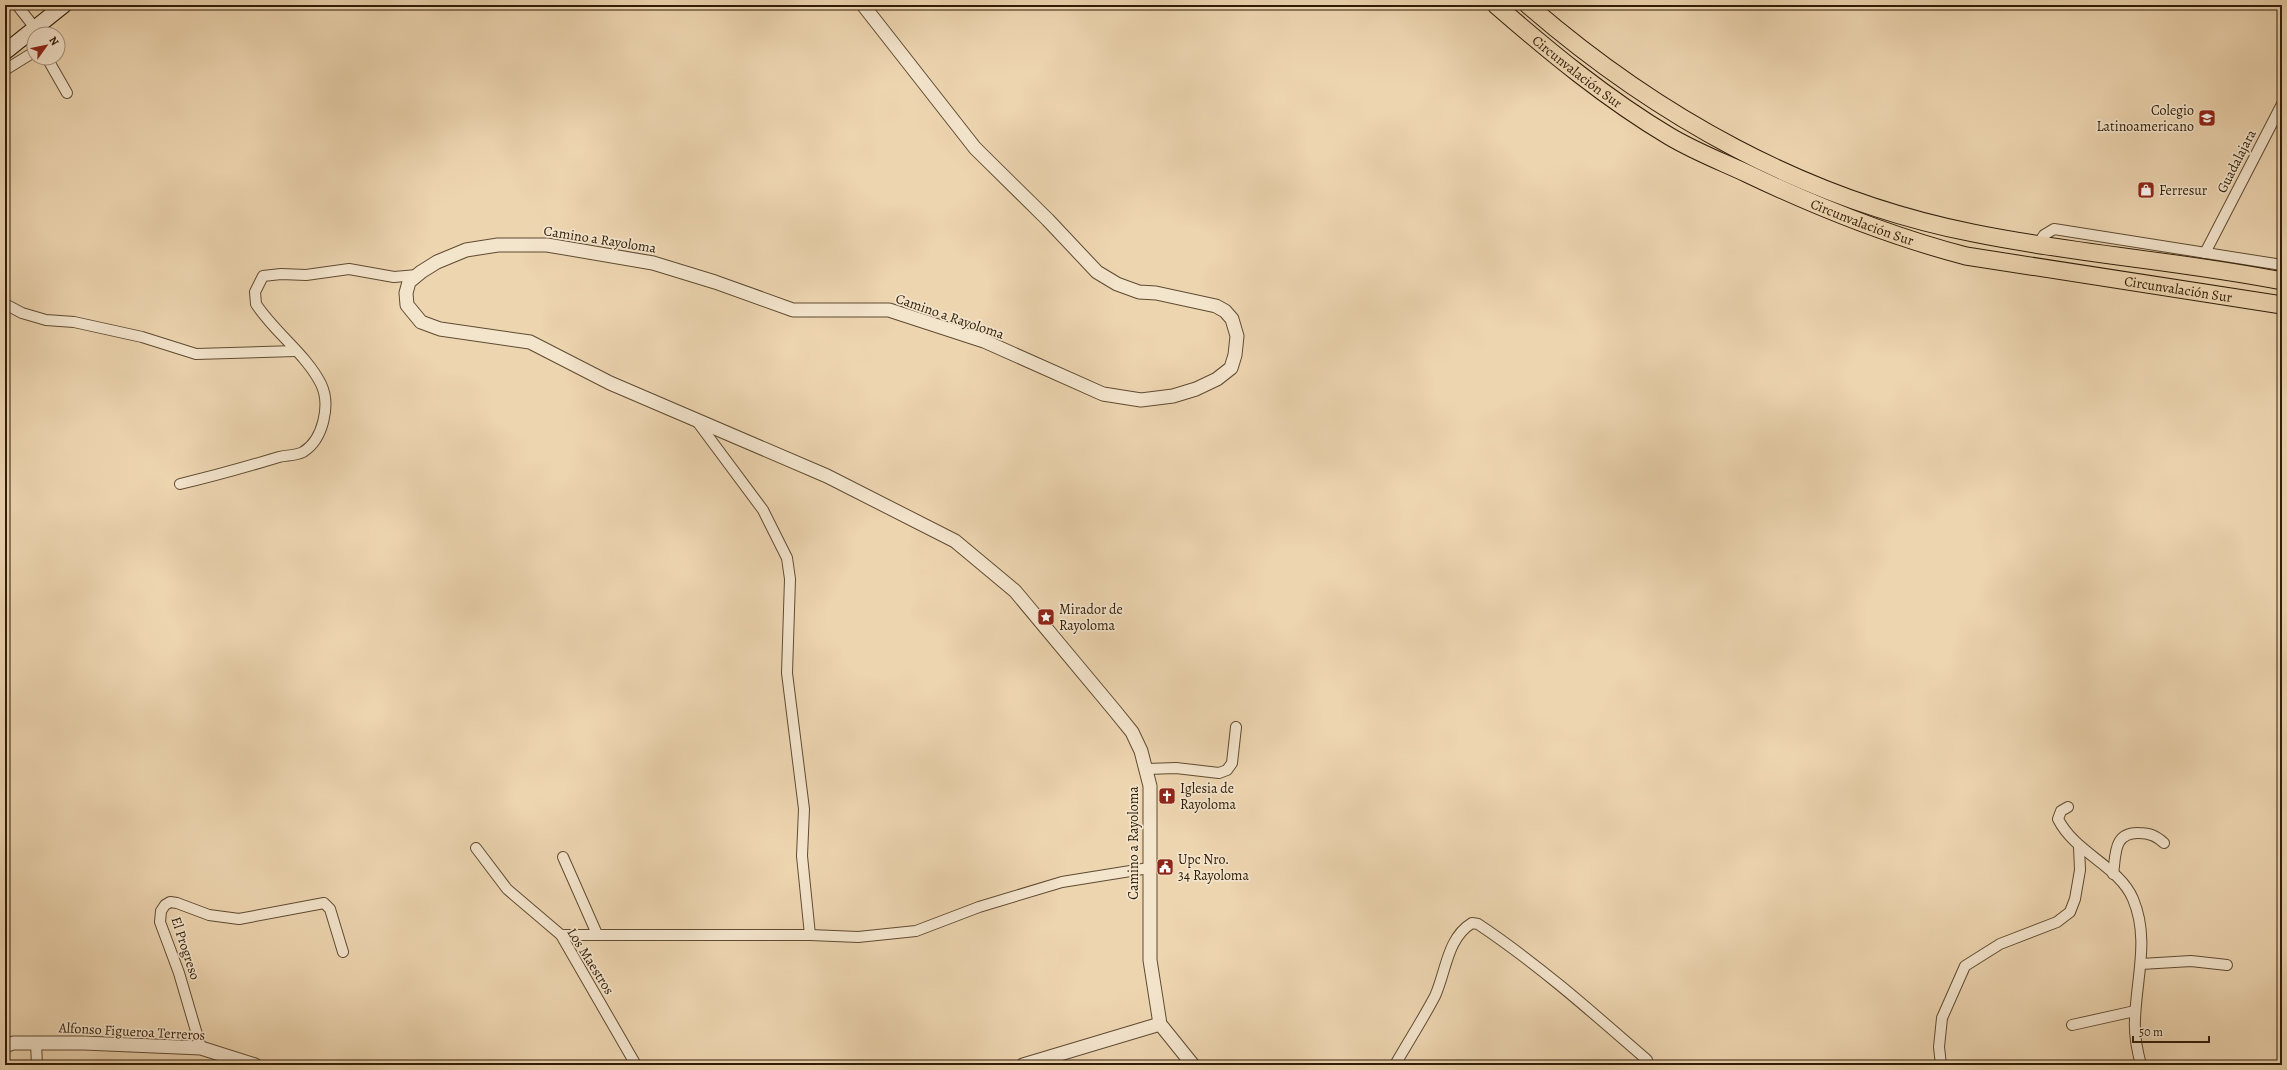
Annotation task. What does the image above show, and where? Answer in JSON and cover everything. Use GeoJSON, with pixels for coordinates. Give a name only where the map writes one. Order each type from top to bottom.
{"type":"FeatureCollection","features":[{"type":"Feature","properties":{"kind":"highway","name":"Circunvalación Sur"},"geometry":{"type":"LineString","coordinates":[[1496,5],[1594,85],[1671,138],[1775,189],[1847,219],[1929,246],[1966,256],[2016,266],[2183,288],[2282,305]]}},
{"type":"Feature","properties":{"kind":"highway","name":"Circunvalación Sur"},"geometry":{"type":"LineString","coordinates":[[1528,5],[1597,61],[1646,97],[1671,113],[1760,162],[1799,179],[1872,207],[1973,233],[2282,281]]}},
{"type":"Feature","properties":{"kind":"main road"},"geometry":{"type":"LineString","coordinates":[[38,26],[64,5]]}},
{"type":"Feature","properties":{"kind":"main road"},"geometry":{"type":"LineString","coordinates":[[5,52],[26,35]]}},
{"type":"Feature","properties":{"kind":"street"},"geometry":{"type":"LineString","coordinates":[[17,5],[33,26]]}},
{"type":"Feature","properties":{"kind":"street","name":"Camino a Rayoloma"},"geometry":{"type":"LineString","coordinates":[[863,5],[976,148],[1043,214],[1097,272],[1118,284],[1139,292],[1156,293],[1216,306],[1225,311],[1232,319],[1237,336],[1235,354],[1231,368],[1217,379],[1196,389],[1173,396],[1141,400],[1103,394],[1067,380],[984,341],[888,310],[794,310],[715,282],[653,263],[547,246],[498,245],[466,250],[437,262],[409,282],[406,293],[407,305],[421,322],[440,329],[530,342],[610,383],[827,476],[955,541],[1016,591],[1132,732],[1147,769],[1150,786],[1148,868],[1150,960],[1160,1024],[1193,1065]]}},
{"type":"Feature","properties":{"kind":"street"},"geometry":{"type":"LineString","coordinates":[[5,70],[26,57]]}},
{"type":"Feature","properties":{"kind":"street"},"geometry":{"type":"LineString","coordinates":[[52,66],[67,93]]}},
{"type":"Feature","properties":{"kind":"street","name":"Guadalajara"},"geometry":{"type":"LineString","coordinates":[[2205,253],[2282,104]]}},
{"type":"Feature","properties":{"kind":"street"},"geometry":{"type":"LineString","coordinates":[[2038,244],[2044,235],[2054,229],[2282,264]]}},
{"type":"Feature","properties":{"kind":"street"},"geometry":{"type":"LineString","coordinates":[[180,484],[226,473],[284,456],[296,455],[304,451],[314,440],[325,417],[327,409],[321,384],[296,351],[256,304],[255,292],[263,276],[281,274],[312,275],[349,269],[394,277],[417,275]]}},
{"type":"Feature","properties":{"kind":"street"},"geometry":{"type":"LineString","coordinates":[[5,304],[22,313],[40,318],[74,322],[142,337],[196,354],[296,351]]}},
{"type":"Feature","properties":{"kind":"street"},"geometry":{"type":"LineString","coordinates":[[696,420],[763,510],[787,558],[790,579],[787,673],[804,809],[802,856],[810,934]]}},
{"type":"Feature","properties":{"kind":"street"},"geometry":{"type":"LineString","coordinates":[[1147,769],[1176,768],[1219,774],[1227,770],[1232,763],[1236,727]]}},
{"type":"Feature","properties":{"kind":"street"},"geometry":{"type":"LineString","coordinates":[[2068,807],[2061,811],[2058,819],[2064,830],[2079,847],[2113,874],[2129,893],[2136,910],[2141,964],[2135,1011],[2137,1049],[2141,1065]]}},
{"type":"Feature","properties":{"kind":"street"},"geometry":{"type":"LineString","coordinates":[[2113,874],[2117,845],[2121,837],[2131,833],[2148,833],[2164,843]]}},
{"type":"Feature","properties":{"kind":"street"},"geometry":{"type":"LineString","coordinates":[[1941,1065],[1940,1047],[1942,1018],[1965,966],[2000,944],[2057,922],[2070,912],[2075,899],[2080,870],[2079,847]]}},
{"type":"Feature","properties":{"kind":"street","name":"Los Maestros"},"geometry":{"type":"LineString","coordinates":[[476,848],[508,889],[561,935],[636,1065]]}},
{"type":"Feature","properties":{"kind":"street"},"geometry":{"type":"LineString","coordinates":[[563,857],[597,934]]}},
{"type":"Feature","properties":{"kind":"street"},"geometry":{"type":"LineString","coordinates":[[561,935],[810,934],[858,937],[916,931],[979,907],[1062,882],[1148,868]]}},
{"type":"Feature","properties":{"kind":"street","name":"El Progreso"},"geometry":{"type":"LineString","coordinates":[[202,1048],[179,973],[160,922],[161,911],[165,905],[170,902],[177,903],[209,915],[239,919],[320,902],[329,906],[344,952]]}},
{"type":"Feature","properties":{"kind":"street"},"geometry":{"type":"LineString","coordinates":[[1395,1065],[1435,995],[1452,947],[1463,930],[1472,923],[1478,924],[1520,953],[1572,993],[1646,1060]]}},
{"type":"Feature","properties":{"kind":"street"},"geometry":{"type":"LineString","coordinates":[[2141,964],[2192,961],[2227,966]]}},
{"type":"Feature","properties":{"kind":"street"},"geometry":{"type":"LineString","coordinates":[[2072,1025],[2135,1011]]}},
{"type":"Feature","properties":{"kind":"street"},"geometry":{"type":"LineString","coordinates":[[1023,1065],[1049,1062],[1160,1024]]}},
{"type":"Feature","properties":{"kind":"street","name":"Alfonso Figueroa Terreros"},"geometry":{"type":"LineString","coordinates":[[5,1046],[13,1043],[36,1043],[202,1048],[255,1065]]}},
{"type":"Feature","properties":{"kind":"street"},"geometry":{"type":"LineString","coordinates":[[36,1043],[37,1065]]}},
{"type":"Feature","properties":{"kind":"place","name":"Colegio Latinoamericano"},"geometry":{"type":"Point","coordinates":[2207,118]}},
{"type":"Feature","properties":{"kind":"place","name":"Ferresur"},"geometry":{"type":"Point","coordinates":[2146,190]}},
{"type":"Feature","properties":{"kind":"place","name":"Mirador de Rayoloma"},"geometry":{"type":"Point","coordinates":[1046,617]}},
{"type":"Feature","properties":{"kind":"place","name":"Iglesia de Rayoloma"},"geometry":{"type":"Point","coordinates":[1167,796]}},
{"type":"Feature","properties":{"kind":"place","name":"Upc Nro. 34 Rayoloma"},"geometry":{"type":"Point","coordinates":[1165,867]}}]}
